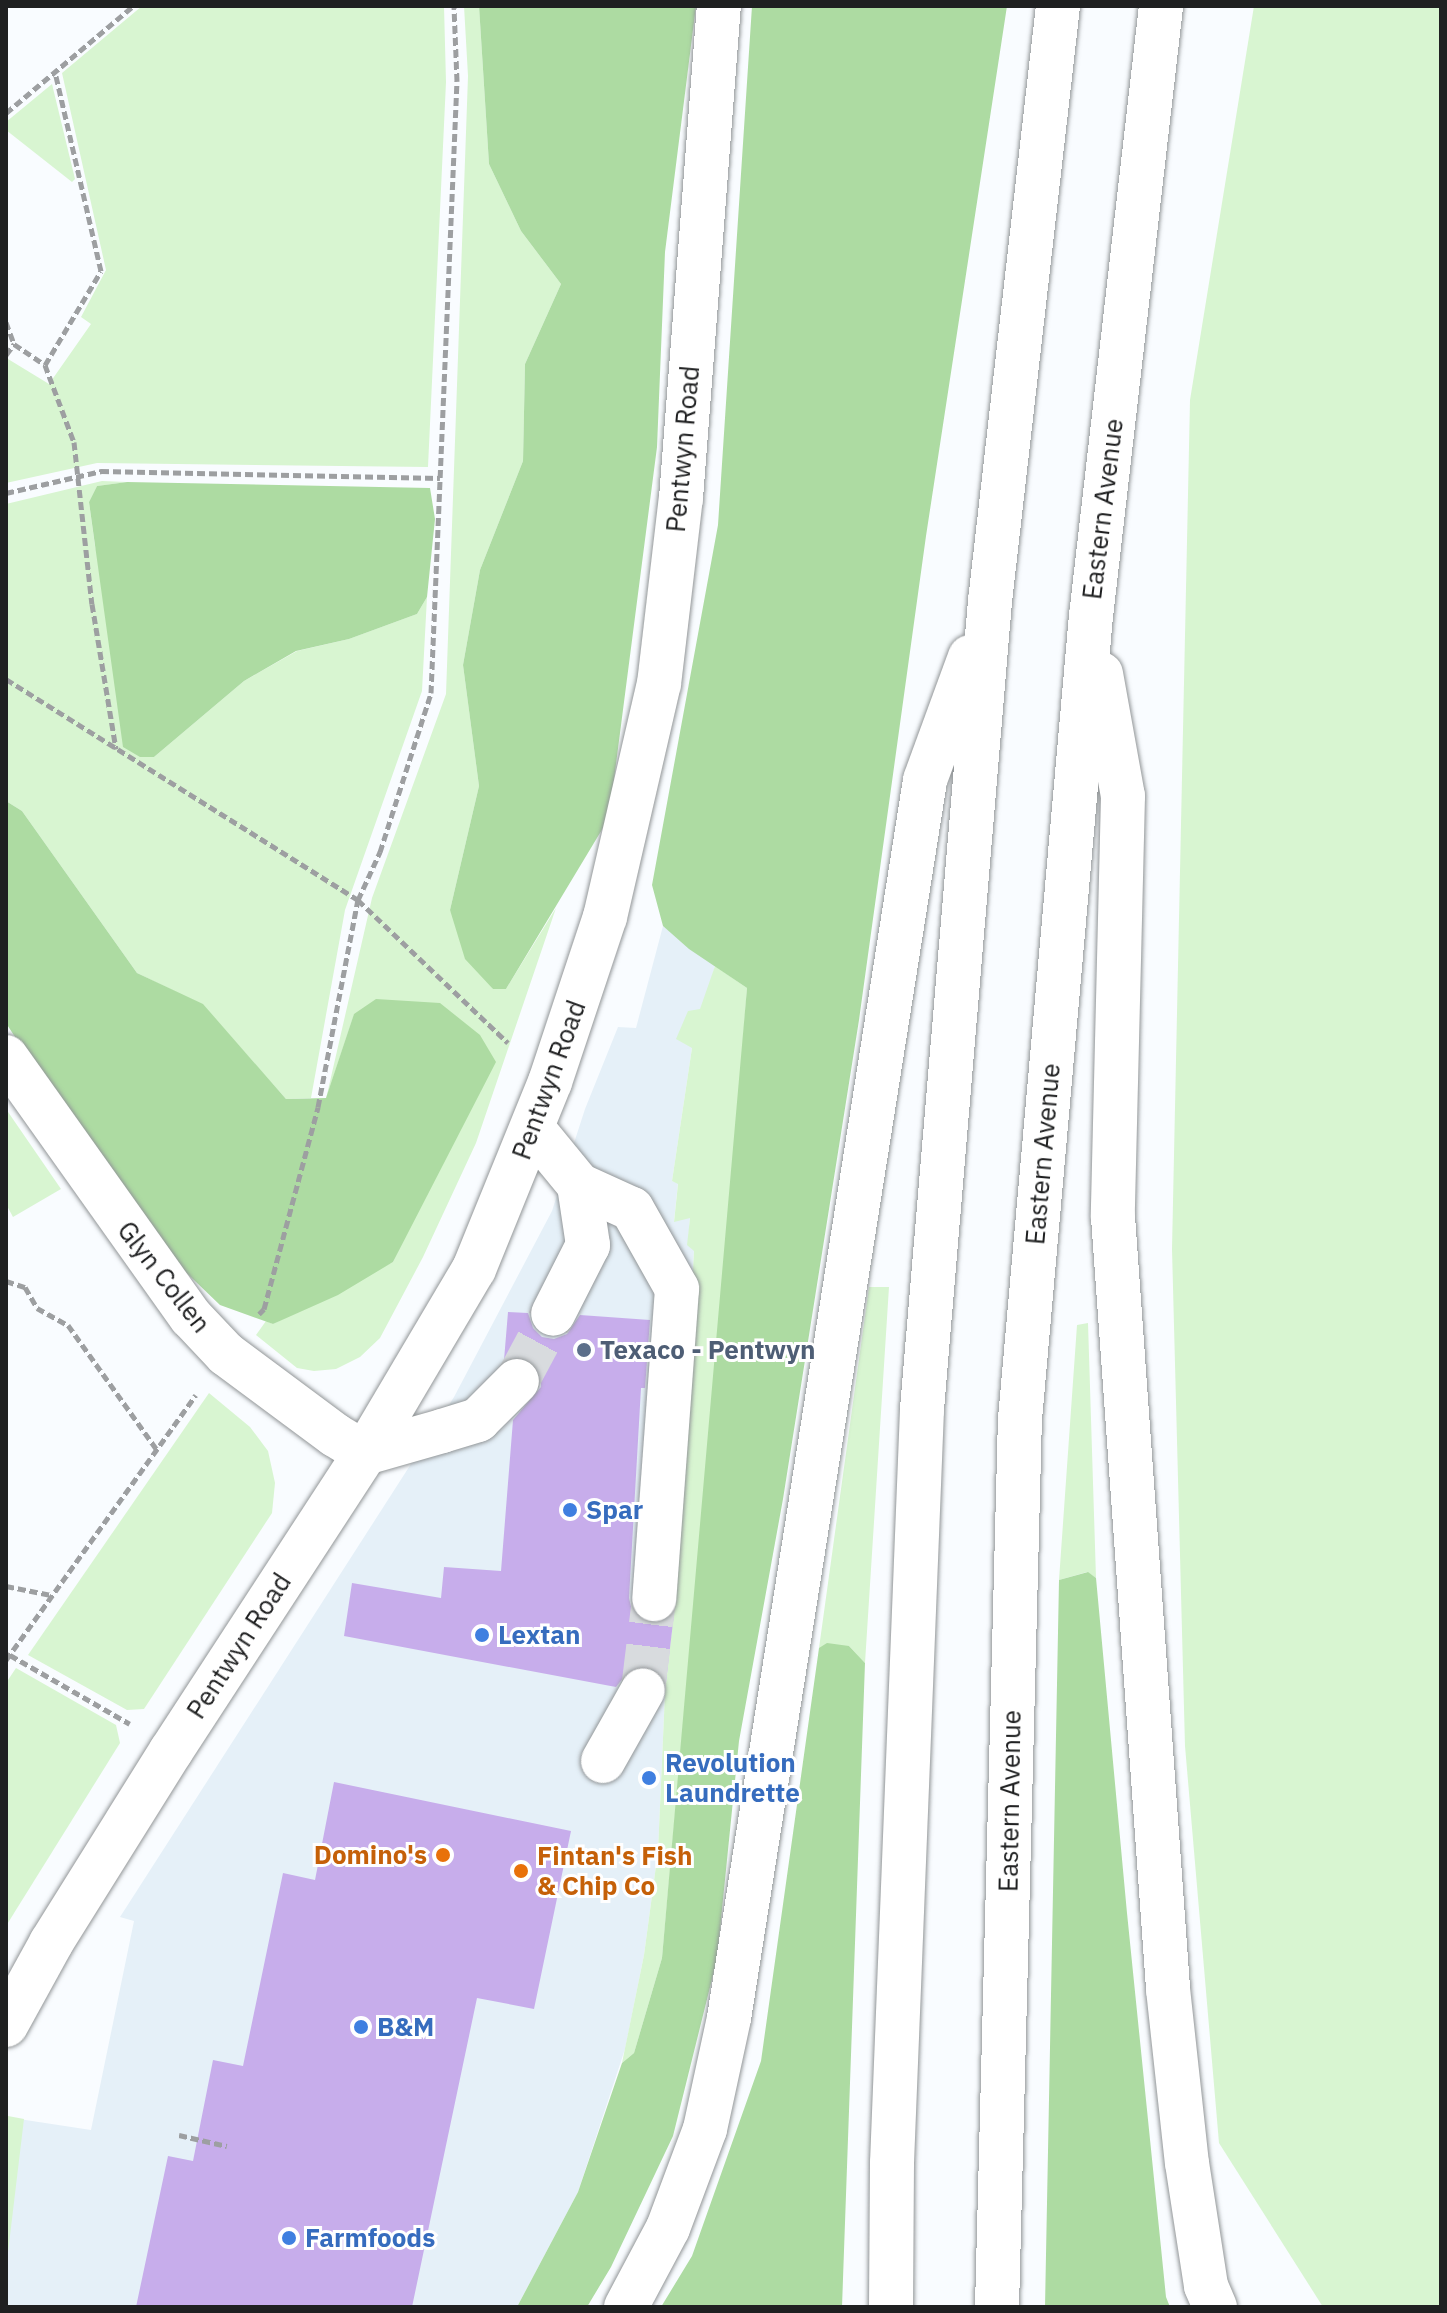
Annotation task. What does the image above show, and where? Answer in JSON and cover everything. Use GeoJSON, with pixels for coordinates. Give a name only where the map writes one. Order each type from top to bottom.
{"type":"FeatureCollection","features":[{"type":"Feature","properties":{"kind":"main road","name":"Pentwyn Road"},"geometry":{"type":"LineString","coordinates":[[6,2025],[51,1943],[171,1751],[365,1453],[474,1269],[533,1129],[605,917],[659,684],[681,498],[719,6]]}},
{"type":"Feature","properties":{"kind":"main road"},"geometry":{"type":"LineString","coordinates":[[891,2307],[892,2163],[922,1409],[990,601],[1058,6]]}},
{"type":"Feature","properties":{"kind":"main road","name":"Eastern Avenue"},"geometry":{"type":"LineString","coordinates":[[997,2307],[1020,1419],[1091,616],[1161,6]]}},
{"type":"Feature","properties":{"kind":"main road"},"geometry":{"type":"LineString","coordinates":[[626,2307],[668,2228],[705,2129],[729,2018],[925,780],[990,601]]}},
{"type":"Feature","properties":{"kind":"main road"},"geometry":{"type":"LineString","coordinates":[[1091,616],[1123,796],[1113,1217],[1166,1958],[1187,2163],[1206,2286],[1215,2307]]}},
{"type":"Feature","properties":{"kind":"main road","name":"Glyn Collen"},"geometry":{"type":"LineString","coordinates":[[6,1057],[155,1270],[226,1354],[284,1400],[365,1453]]}},
{"type":"Feature","properties":{"kind":"main road"},"geometry":{"type":"LineString","coordinates":[[533,1129],[579,1185],[632,1209],[677,1289],[654,1599]]}},
{"type":"Feature","properties":{"kind":"main road"},"geometry":{"type":"LineString","coordinates":[[553,1314],[588,1245],[579,1185]]}},
{"type":"Feature","properties":{"kind":"main road"},"geometry":{"type":"LineString","coordinates":[[365,1453],[478,1420],[517,1381]]}},
{"type":"Feature","properties":{"kind":"main road"},"geometry":{"type":"LineString","coordinates":[[603,1761],[643,1690]]}},
{"type":"Feature","properties":{"kind":"path"},"geometry":{"type":"LineString","coordinates":[[6,113],[133,6]]}},
{"type":"Feature","properties":{"kind":"path"},"geometry":{"type":"LineString","coordinates":[[264,1309],[318,1107],[358,900],[380,852],[431,693],[457,81],[454,6]]}},
{"type":"Feature","properties":{"kind":"path"},"geometry":{"type":"LineString","coordinates":[[45,365],[101,271],[55,71]]}},
{"type":"Feature","properties":{"kind":"path"},"geometry":{"type":"LineString","coordinates":[[6,322],[14,344],[45,365],[74,442],[92,604],[116,750]]}},
{"type":"Feature","properties":{"kind":"path"},"geometry":{"type":"LineString","coordinates":[[6,355],[14,344]]}},
{"type":"Feature","properties":{"kind":"path"},"geometry":{"type":"LineString","coordinates":[[6,493],[101,471],[440,478]]}},
{"type":"Feature","properties":{"kind":"path"},"geometry":{"type":"LineString","coordinates":[[6,679],[358,900],[518,1053]]}},
{"type":"Feature","properties":{"kind":"path"},"geometry":{"type":"LineString","coordinates":[[6,1281],[25,1287],[37,1308],[68,1325],[158,1451]]}},
{"type":"Feature","properties":{"kind":"path"},"geometry":{"type":"LineString","coordinates":[[138,1729],[8,1658],[226,1354]]}},
{"type":"Feature","properties":{"kind":"path"},"geometry":{"type":"LineString","coordinates":[[6,1586],[51,1595]]}},
{"type":"Feature","properties":{"kind":"path"},"geometry":{"type":"LineString","coordinates":[[179,2135],[227,2146]]}},
{"type":"Feature","properties":{"kind":"shaded area"},"geometry":{"type":"Polygon","coordinates":[[[663,926],[715,966],[692,1048],[672,1181],[678,1183],[674,1221],[690,1217],[688,1244],[694,1250],[675,1601],[665,1693],[658,1851],[644,1955],[625,2049],[578,2192],[517,2307],[6,2307],[6,2228],[19,2119],[91,2130],[134,1921],[120,1917],[454,1397],[552,1211],[585,1109],[618,1027],[636,1028],[663,926]]]}},
{"type":"Feature","properties":{"kind":"green space"},"geometry":{"type":"Polygon","coordinates":[[[142,6],[444,6],[446,82],[428,467],[97,463],[6,483],[6,362],[8,359],[49,384],[91,324],[81,317],[106,270],[62,73],[142,6]]]}},
{"type":"Feature","properties":{"kind":"green space"},"geometry":{"type":"Polygon","coordinates":[[[464,6],[479,6],[489,164],[521,231],[561,284],[525,364],[523,461],[480,570],[463,665],[479,786],[450,910],[493,989],[506,989],[556,908],[476,1143],[423,1257],[380,1338],[360,1357],[336,1369],[314,1371],[297,1368],[256,1335],[266,1321],[273,1324],[393,1262],[439,1167],[354,1015],[326,1099],[372,898],[446,694],[468,76],[464,6]]]}},
{"type":"Feature","properties":{"kind":"green space"},"geometry":{"type":"Polygon","coordinates":[[[479,6],[696,6],[665,252],[657,447],[609,818],[506,989],[493,989],[465,959],[450,910],[479,786],[463,665],[480,570],[523,461],[525,364],[561,284],[521,231],[489,164],[479,6]]]}},
{"type":"Feature","properties":{"kind":"green space"},"geometry":{"type":"Polygon","coordinates":[[[752,6],[1007,6],[926,536],[859,1020],[783,1499],[739,1741],[717,1959],[673,2136],[611,2267],[587,2307],[517,2307],[578,2192],[622,2063],[634,2053],[662,1958],[747,988],[689,949],[663,926],[652,885],[718,525],[752,6]]]}},
{"type":"Feature","properties":{"kind":"green space"},"geometry":{"type":"Polygon","coordinates":[[[1254,6],[1441,6],[1441,2307],[1323,2307],[1219,2143],[1185,1746],[1172,1249],[1190,400],[1254,6]]]}},
{"type":"Feature","properties":{"kind":"green space"},"geometry":{"type":"Polygon","coordinates":[[[52,84],[75,179],[72,182],[6,130],[6,122],[52,84]]]}},
{"type":"Feature","properties":{"kind":"green space"},"geometry":{"type":"Polygon","coordinates":[[[102,481],[127,482],[97,486],[89,502],[95,546],[154,757],[244,681],[297,651],[349,639],[417,614],[427,597],[422,691],[345,910],[311,1098],[286,1099],[203,1005],[137,973],[22,811],[6,801],[6,504],[102,481]]]}},
{"type":"Feature","properties":{"kind":"green space"},"geometry":{"type":"Polygon","coordinates":[[[127,482],[430,488],[435,519],[427,597],[417,614],[349,639],[296,651],[244,681],[154,757],[140,757],[123,747],[89,502],[97,486],[127,482]]]}},
{"type":"Feature","properties":{"kind":"green space"},"geometry":{"type":"Polygon","coordinates":[[[6,801],[22,811],[137,973],[203,1004],[286,1099],[326,1098],[354,1014],[376,999],[440,1003],[480,1035],[496,1062],[393,1262],[338,1295],[273,1324],[220,1305],[171,1258],[55,1099],[6,1023],[6,801]]]}},
{"type":"Feature","properties":{"kind":"green space"},"geometry":{"type":"Polygon","coordinates":[[[715,966],[747,988],[733,1173],[662,1958],[634,2053],[622,2063],[644,1955],[658,1851],[665,1693],[675,1601],[694,1251],[687,1245],[690,1218],[674,1222],[678,1184],[672,1181],[692,1048],[676,1039],[688,1011],[700,1009],[715,966]]]}},
{"type":"Feature","properties":{"kind":"green space"},"geometry":{"type":"Polygon","coordinates":[[[6,1109],[61,1189],[13,1217],[6,1204],[6,1109]]]}},
{"type":"Feature","properties":{"kind":"green space"},"geometry":{"type":"Polygon","coordinates":[[[869,1287],[889,1287],[865,1663],[849,1646],[819,1648],[869,1287]]]}},
{"type":"Feature","properties":{"kind":"green space"},"geometry":{"type":"Polygon","coordinates":[[[1088,1323],[1096,1578],[1087,1572],[1059,1580],[1077,1325],[1088,1323]]]}},
{"type":"Feature","properties":{"kind":"green space"},"geometry":{"type":"Polygon","coordinates":[[[209,1393],[250,1427],[268,1451],[275,1483],[272,1513],[144,1709],[127,1710],[28,1655],[209,1393]]]}},
{"type":"Feature","properties":{"kind":"green space"},"geometry":{"type":"Polygon","coordinates":[[[1088,1572],[1096,1578],[1127,1913],[1166,2297],[1170,2307],[1045,2307],[1059,1580],[1088,1572]]]}},
{"type":"Feature","properties":{"kind":"green space"},"geometry":{"type":"Polygon","coordinates":[[[827,1643],[849,1646],[865,1663],[842,2307],[661,2307],[692,2256],[761,2061],[819,1648],[827,1643]]]}},
{"type":"Feature","properties":{"kind":"green space"},"geometry":{"type":"Polygon","coordinates":[[[16,1668],[116,1725],[120,1743],[6,1926],[6,1683],[16,1668]]]}},
{"type":"Feature","properties":{"kind":"green space"},"geometry":{"type":"Polygon","coordinates":[[[8,2116],[24,2119],[6,2269],[6,2124],[8,2116]]]}},
{"type":"Feature","properties":{"kind":"building"},"geometry":{"type":"Polygon","coordinates":[[[508,1312],[528,1313],[533,1328],[542,1337],[554,1339],[567,1334],[580,1315],[650,1320],[645,1388],[641,1388],[629,1598],[632,1611],[641,1620],[653,1624],[664,1622],[674,1614],[666,1682],[656,1669],[644,1665],[630,1669],[616,1687],[344,1636],[352,1583],[441,1598],[444,1567],[501,1571],[513,1420],[541,1387],[541,1374],[534,1363],[523,1357],[504,1360],[508,1312]]]}},
{"type":"Feature","properties":{"kind":"building"},"geometry":{"type":"Polygon","coordinates":[[[334,1782],[571,1831],[534,2009],[477,1998],[412,2307],[136,2307],[168,2156],[193,2161],[213,2060],[243,2066],[283,1873],[315,1880],[334,1782]]]}},
{"type":"Feature","properties":{"kind":"tunnel"},"geometry":{"type":"LineString","coordinates":[[517,1381],[553,1314]]}},
{"type":"Feature","properties":{"kind":"tunnel"},"geometry":{"type":"LineString","coordinates":[[643,1690],[654,1599]]}},
{"type":"Feature","properties":{"kind":"place","name":"Texaco - Pentwyn"},"geometry":{"type":"Point","coordinates":[584,1350]}},
{"type":"Feature","properties":{"kind":"place","name":"Spar"},"geometry":{"type":"Point","coordinates":[570,1510]}},
{"type":"Feature","properties":{"kind":"place","name":"Lextan"},"geometry":{"type":"Point","coordinates":[482,1635]}},
{"type":"Feature","properties":{"kind":"place","name":"Revolution Laundrette"},"geometry":{"type":"Point","coordinates":[649,1778]}},
{"type":"Feature","properties":{"kind":"place","name":"Domino's"},"geometry":{"type":"Point","coordinates":[443,1855]}},
{"type":"Feature","properties":{"kind":"place","name":"Fintan's Fish & Chip Co"},"geometry":{"type":"Point","coordinates":[521,1871]}},
{"type":"Feature","properties":{"kind":"place","name":"B&M"},"geometry":{"type":"Point","coordinates":[361,2027]}},
{"type":"Feature","properties":{"kind":"place","name":"Farmfoods"},"geometry":{"type":"Point","coordinates":[289,2238]}}]}
